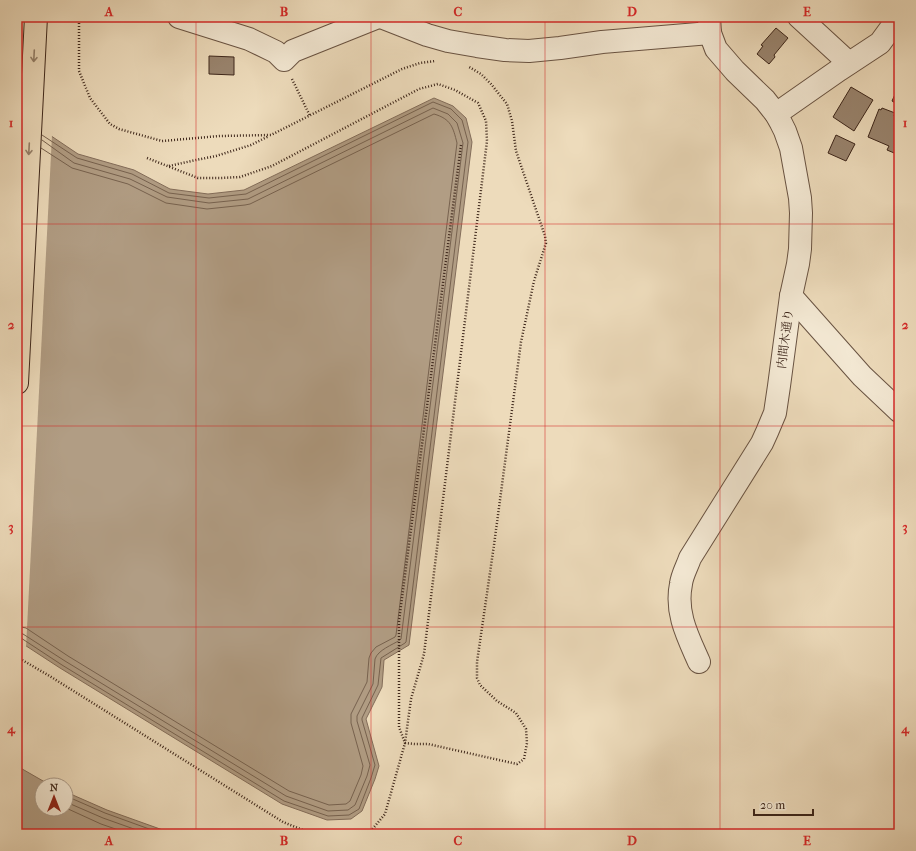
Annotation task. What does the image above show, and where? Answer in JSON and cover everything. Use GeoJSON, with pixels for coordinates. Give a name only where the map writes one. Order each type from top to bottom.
{"type":"FeatureCollection","features":[{"type":"Feature","properties":{"kind":"highway"},"geometry":{"type":"LineString","coordinates":[[17,383],[36,17]]}},
{"type":"Feature","properties":{"kind":"street"},"geometry":{"type":"LineString","coordinates":[[178,17],[249,39],[276,52],[284,60],[293,51],[378,17]]}},
{"type":"Feature","properties":{"kind":"street"},"geometry":{"type":"LineString","coordinates":[[381,17],[441,39],[505,50],[529,51],[602,42],[710,25]]}},
{"type":"Feature","properties":{"kind":"street"},"geometry":{"type":"LineString","coordinates":[[799,17],[849,63]]}},
{"type":"Feature","properties":{"kind":"street"},"geometry":{"type":"LineString","coordinates":[[776,114],[880,43],[899,17]]}},
{"type":"Feature","properties":{"kind":"street","name":"内間木通り"},"geometry":{"type":"LineString","coordinates":[[699,662],[680,613],[680,585],[690,558],[756,453],[775,413],[791,296],[798,264],[802,213],[791,148],[785,131],[776,114],[765,100],[735,71],[716,49],[710,25]]}},
{"type":"Feature","properties":{"kind":"street"},"geometry":{"type":"LineString","coordinates":[[791,296],[862,376],[899,411]]}},
{"type":"Feature","properties":{"kind":"path"},"geometry":{"type":"LineString","coordinates":[[79,17],[79,71],[90,98],[110,124],[119,129],[162,141],[220,136],[271,135]]}},
{"type":"Feature","properties":{"kind":"path"},"geometry":{"type":"LineString","coordinates":[[284,60],[310,116]]}},
{"type":"Feature","properties":{"kind":"path"},"geometry":{"type":"LineString","coordinates":[[169,166],[216,156],[250,145],[402,69],[420,62],[439,61]]}},
{"type":"Feature","properties":{"kind":"path"},"geometry":{"type":"LineString","coordinates":[[405,742],[428,744],[517,764],[524,759],[528,743],[526,729],[516,713],[497,701],[480,685],[477,678],[477,662],[520,342],[534,281],[546,242],[516,150],[512,121],[507,104],[492,84],[481,74],[465,65]]}},
{"type":"Feature","properties":{"kind":"path"},"geometry":{"type":"LineString","coordinates":[[147,158],[198,178],[240,177],[272,166],[419,89],[438,84],[455,90],[478,103],[486,121],[487,141],[424,654],[411,699],[405,742],[385,814],[370,832],[355,834]]}},
{"type":"Feature","properties":{"kind":"path"},"geometry":{"type":"LineString","coordinates":[[405,742],[399,728],[399,621],[461,145]]}},
{"type":"Feature","properties":{"kind":"path"},"geometry":{"type":"LineString","coordinates":[[17,657],[283,822],[310,833],[319,834]]}},
{"type":"Feature","properties":{"kind":"water"},"geometry":{"type":"Polygon","coordinates":[[[434,98],[453,106],[466,118],[472,142],[409,645],[384,660],[382,687],[366,719],[379,766],[362,811],[351,819],[327,820],[282,804],[17,640],[17,113],[78,154],[134,170],[170,189],[208,194],[244,190],[434,98]]]}},
{"type":"Feature","properties":{"kind":"water"},"geometry":{"type":"Polygon","coordinates":[[[17,766],[36,777],[34,777],[34,817],[74,817],[74,796],[107,810],[174,834],[17,834],[17,766]]]}},
{"type":"Feature","properties":{"kind":"pier"},"geometry":{"type":"Polygon","coordinates":[[[17,111],[52,135],[26,648],[17,643],[17,111]]]}},
{"type":"Feature","properties":{"kind":"building"},"geometry":{"type":"Polygon","coordinates":[[[776,28],[788,38],[774,55],[775,57],[769,64],[757,54],[763,46],[761,45],[776,28]]]}},
{"type":"Feature","properties":{"kind":"building"},"geometry":{"type":"Polygon","coordinates":[[[209,56],[234,57],[234,75],[209,74],[209,56]]]}},
{"type":"Feature","properties":{"kind":"building"},"geometry":{"type":"Polygon","coordinates":[[[851,87],[873,100],[854,131],[833,117],[851,87]]]}},
{"type":"Feature","properties":{"kind":"building"},"geometry":{"type":"Polygon","coordinates":[[[897,90],[899,90],[899,105],[892,101],[897,90]]]}},
{"type":"Feature","properties":{"kind":"building"},"geometry":{"type":"Polygon","coordinates":[[[882,108],[895,113],[894,116],[899,118],[899,155],[887,150],[889,146],[868,137],[879,109],[881,110],[882,108]]]}},
{"type":"Feature","properties":{"kind":"building"},"geometry":{"type":"Polygon","coordinates":[[[836,135],[855,144],[846,161],[828,153],[836,135]]]}}]}
